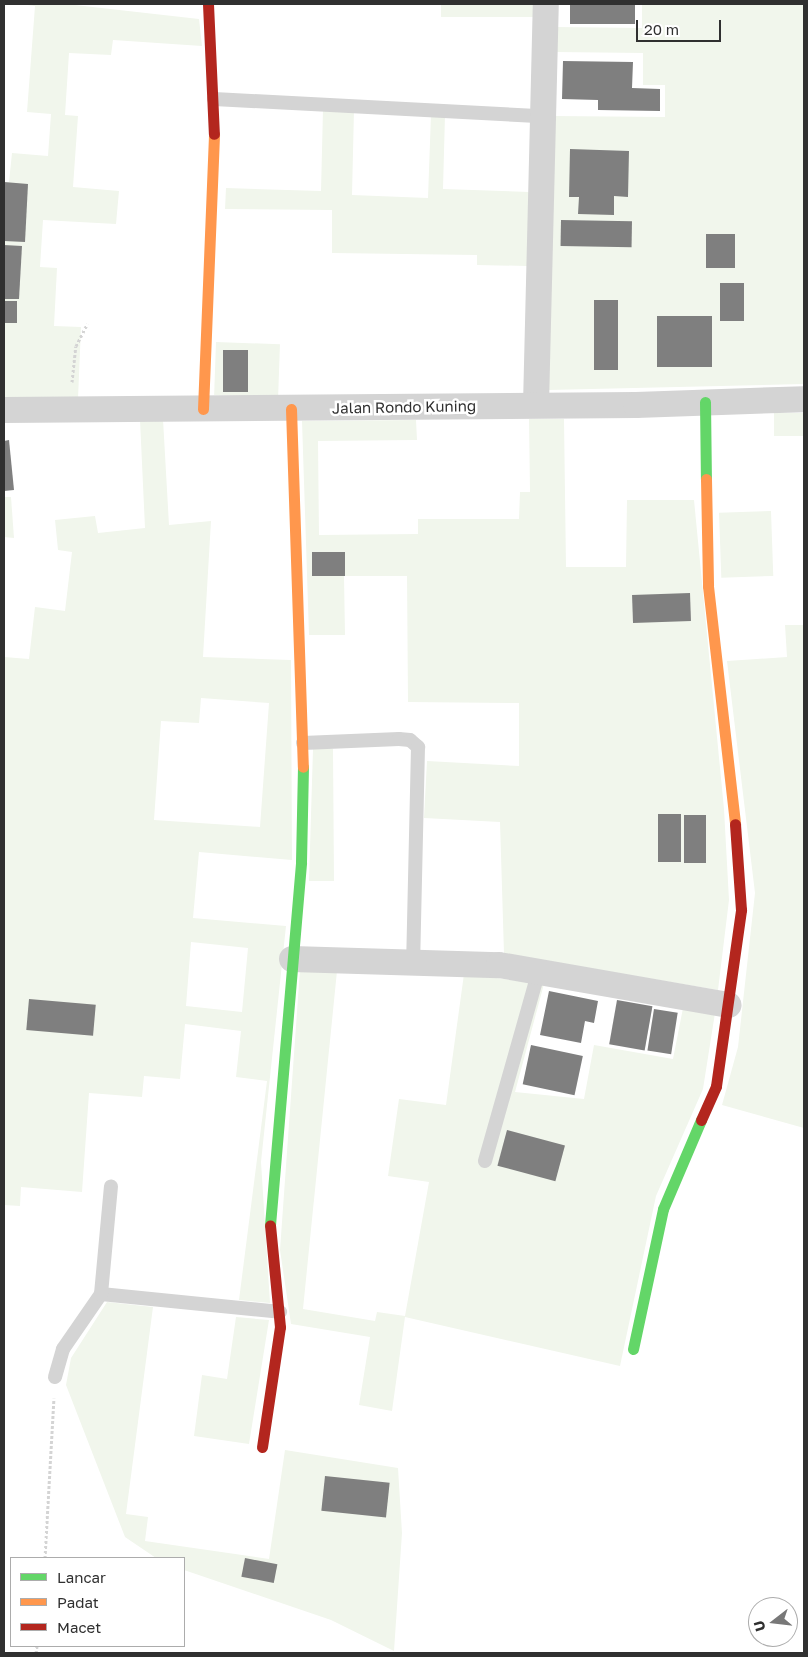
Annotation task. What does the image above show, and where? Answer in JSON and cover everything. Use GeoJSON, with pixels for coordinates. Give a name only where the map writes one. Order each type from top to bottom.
{"type":"FeatureCollection","features":[{"type":"Feature","properties":{"kind":"street"},"geometry":{"type":"LineString","coordinates":[[203,409],[214,99],[208,4]]}},
{"type":"Feature","properties":{"kind":"street"},"geometry":{"type":"LineString","coordinates":[[536,405],[546,4]]}},
{"type":"Feature","properties":{"kind":"street","name":"Jalan Rondo Kuning"},"geometry":{"type":"LineString","coordinates":[[4,410],[291,409],[804,399]]}},
{"type":"Feature","properties":{"kind":"street"},"geometry":{"type":"LineString","coordinates":[[633,1349],[663,1209],[716,1086],[729,1005],[742,888],[708,586],[706,402]]}},
{"type":"Feature","properties":{"kind":"street"},"geometry":{"type":"LineString","coordinates":[[262,1446],[280,1312],[272,1261],[270,1198],[301,862],[302,743],[291,409]]}},
{"type":"Feature","properties":{"kind":"street"},"geometry":{"type":"LineString","coordinates":[[292,959],[413,962],[539,970],[729,1005]]}},
{"type":"Feature","properties":{"kind":"lane"},"geometry":{"type":"LineString","coordinates":[[214,99],[542,116]]}},
{"type":"Feature","properties":{"kind":"lane"},"geometry":{"type":"LineString","coordinates":[[302,743],[400,739],[410,740],[418,747],[413,962]]}},
{"type":"Feature","properties":{"kind":"lane"},"geometry":{"type":"LineString","coordinates":[[485,1161],[539,970]]}},
{"type":"Feature","properties":{"kind":"lane"},"geometry":{"type":"LineString","coordinates":[[55,1377],[63,1349],[101,1294],[111,1186]]}},
{"type":"Feature","properties":{"kind":"lane"},"geometry":{"type":"LineString","coordinates":[[101,1294],[280,1312]]}},
{"type":"Feature","properties":{"kind":"path"},"geometry":{"type":"LineString","coordinates":[[70,410],[76,346],[87,324]]}},
{"type":"Feature","properties":{"kind":"path"},"geometry":{"type":"LineString","coordinates":[[45,1557],[54,1443],[55,1377]]}},
{"type":"Feature","properties":{"kind":"shaded area"},"geometry":{"type":"Polygon","coordinates":[[[20,4],[66,4],[199,19],[202,46],[113,40],[111,55],[69,53],[65,115],[78,116],[73,187],[119,191],[116,224],[43,220],[40,267],[57,268],[54,326],[81,327],[78,399],[4,399],[4,182],[9,182],[12,153],[48,156],[51,114],[27,112],[35,6],[20,4]]]}},
{"type":"Feature","properties":{"kind":"shaded area"},"geometry":{"type":"Polygon","coordinates":[[[441,4],[533,4],[533,17],[441,17],[441,4]]]}},
{"type":"Feature","properties":{"kind":"shaded area"},"geometry":{"type":"Polygon","coordinates":[[[642,4],[804,4],[804,384],[548,390],[554,116],[665,117],[665,85],[643,85],[643,53],[555,52],[556,27],[642,28],[642,4]]]}},
{"type":"Feature","properties":{"kind":"shaded area"},"geometry":{"type":"Polygon","coordinates":[[[323,109],[354,110],[352,195],[428,198],[431,114],[445,115],[443,189],[529,192],[527,266],[477,265],[477,255],[332,253],[332,210],[225,209],[226,188],[321,191],[323,109]]]}},
{"type":"Feature","properties":{"kind":"shaded area"},"geometry":{"type":"Polygon","coordinates":[[[216,342],[280,344],[278,397],[214,395],[216,342]]]}},
{"type":"Feature","properties":{"kind":"shaded area"},"geometry":{"type":"Polygon","coordinates":[[[774,413],[804,413],[804,436],[774,436],[774,413]]]}},
{"type":"Feature","properties":{"kind":"shaded area"},"geometry":{"type":"Polygon","coordinates":[[[163,419],[169,525],[211,521],[203,657],[291,660],[292,860],[199,852],[193,918],[286,926],[261,1162],[270,1303],[239,1300],[267,1081],[236,1077],[241,1031],[185,1024],[180,1079],[144,1076],[142,1097],[89,1093],[82,1192],[21,1187],[20,1206],[4,1205],[4,657],[29,659],[35,607],[65,611],[72,552],[58,550],[55,520],[95,516],[98,533],[145,528],[140,420],[163,419]],[[201,698],[199,723],[161,721],[154,820],[260,827],[269,703],[201,698]],[[191,942],[186,1006],[242,1012],[248,948],[191,942]]]}},
{"type":"Feature","properties":{"kind":"shaded area"},"geometry":{"type":"Polygon","coordinates":[[[529,419],[564,419],[566,567],[626,567],[627,500],[694,500],[724,809],[729,900],[718,990],[504,954],[500,822],[424,818],[427,761],[519,766],[519,703],[408,702],[407,576],[344,576],[345,635],[309,635],[302,421],[416,420],[417,440],[318,441],[319,535],[418,534],[418,519],[519,519],[520,492],[530,492],[529,419]]]}},
{"type":"Feature","properties":{"kind":"shaded area"},"geometry":{"type":"Polygon","coordinates":[[[4,497],[11,497],[14,538],[4,537],[4,497]]]}},
{"type":"Feature","properties":{"kind":"shaded area"},"geometry":{"type":"Polygon","coordinates":[[[771,511],[773,576],[721,578],[719,513],[771,511]]]}},
{"type":"Feature","properties":{"kind":"shaded area"},"geometry":{"type":"Polygon","coordinates":[[[785,625],[804,625],[804,1128],[722,1105],[738,1047],[755,893],[727,661],[787,657],[785,625]]]}},
{"type":"Feature","properties":{"kind":"shaded area"},"geometry":{"type":"Polygon","coordinates":[[[313,749],[333,749],[334,881],[309,881],[313,749]]]}},
{"type":"Feature","properties":{"kind":"shaded area"},"geometry":{"type":"Polygon","coordinates":[[[300,970],[337,971],[303,1309],[375,1321],[377,1312],[405,1316],[429,1182],[388,1176],[399,1099],[446,1105],[464,974],[544,984],[515,1092],[584,1099],[594,1045],[673,1059],[683,1008],[715,1013],[703,1089],[656,1196],[620,1366],[405,1317],[392,1411],[359,1405],[370,1337],[291,1324],[280,1250],[300,970]]]}},
{"type":"Feature","properties":{"kind":"shaded area"},"geometry":{"type":"Polygon","coordinates":[[[107,1302],[153,1307],[126,1514],[148,1517],[145,1541],[269,1559],[285,1450],[398,1468],[402,1533],[394,1651],[331,1620],[185,1570],[185,1557],[155,1557],[125,1537],[66,1385],[71,1358],[107,1302]]]}},
{"type":"Feature","properties":{"kind":"shaded area"},"geometry":{"type":"Polygon","coordinates":[[[236,1317],[269,1320],[249,1444],[194,1436],[202,1375],[227,1379],[236,1317]]]}},
{"type":"Feature","properties":{"kind":"building"},"geometry":{"type":"Polygon","coordinates":[[[570,4],[635,4],[635,24],[570,24],[570,4]]]}},
{"type":"Feature","properties":{"kind":"building"},"geometry":{"type":"Polygon","coordinates":[[[563,61],[633,62],[632,88],[660,89],[660,111],[598,110],[598,100],[562,99],[563,61]]]}},
{"type":"Feature","properties":{"kind":"building"},"geometry":{"type":"Polygon","coordinates":[[[570,149],[629,151],[628,197],[614,196],[614,215],[578,214],[579,197],[569,197],[570,149]]]}},
{"type":"Feature","properties":{"kind":"building"},"geometry":{"type":"Polygon","coordinates":[[[4,182],[28,184],[25,242],[4,241],[4,182]]]}},
{"type":"Feature","properties":{"kind":"building"},"geometry":{"type":"Polygon","coordinates":[[[561,220],[632,221],[632,247],[561,246],[561,220]]]}},
{"type":"Feature","properties":{"kind":"building"},"geometry":{"type":"Polygon","coordinates":[[[706,234],[735,234],[735,268],[706,268],[706,234]]]}},
{"type":"Feature","properties":{"kind":"building"},"geometry":{"type":"Polygon","coordinates":[[[4,245],[22,246],[19,299],[4,299],[4,245]]]}},
{"type":"Feature","properties":{"kind":"building"},"geometry":{"type":"Polygon","coordinates":[[[720,283],[744,283],[744,321],[720,321],[720,283]]]}},
{"type":"Feature","properties":{"kind":"building"},"geometry":{"type":"Polygon","coordinates":[[[594,300],[618,300],[618,370],[594,370],[594,300]]]}},
{"type":"Feature","properties":{"kind":"building"},"geometry":{"type":"Polygon","coordinates":[[[4,301],[17,301],[17,323],[4,323],[4,301]]]}},
{"type":"Feature","properties":{"kind":"building"},"geometry":{"type":"Polygon","coordinates":[[[657,316],[712,316],[712,367],[657,367],[657,316]]]}},
{"type":"Feature","properties":{"kind":"building"},"geometry":{"type":"Polygon","coordinates":[[[223,350],[248,350],[248,392],[223,392],[223,350]]]}},
{"type":"Feature","properties":{"kind":"building"},"geometry":{"type":"Polygon","coordinates":[[[9,440],[14,490],[4,491],[4,441],[9,440]]]}},
{"type":"Feature","properties":{"kind":"building"},"geometry":{"type":"Polygon","coordinates":[[[312,552],[345,552],[345,576],[312,576],[312,552]]]}},
{"type":"Feature","properties":{"kind":"building"},"geometry":{"type":"Polygon","coordinates":[[[690,593],[691,621],[633,623],[632,595],[690,593]]]}},
{"type":"Feature","properties":{"kind":"building"},"geometry":{"type":"Polygon","coordinates":[[[658,814],[681,814],[681,862],[658,862],[658,814]]]}},
{"type":"Feature","properties":{"kind":"building"},"geometry":{"type":"Polygon","coordinates":[[[684,815],[706,815],[706,863],[684,863],[684,815]]]}},
{"type":"Feature","properties":{"kind":"building"},"geometry":{"type":"Polygon","coordinates":[[[549,991],[598,1001],[594,1023],[585,1021],[581,1043],[540,1035],[549,991]]]}},
{"type":"Feature","properties":{"kind":"building"},"geometry":{"type":"Polygon","coordinates":[[[29,999],[96,1005],[93,1036],[26,1030],[29,999]]]}},
{"type":"Feature","properties":{"kind":"building"},"geometry":{"type":"Polygon","coordinates":[[[617,1000],[652,1006],[645,1051],[609,1044],[617,1000]]]}},
{"type":"Feature","properties":{"kind":"building"},"geometry":{"type":"Polygon","coordinates":[[[654,1009],[678,1013],[671,1054],[647,1050],[654,1009]]]}},
{"type":"Feature","properties":{"kind":"building"},"geometry":{"type":"Polygon","coordinates":[[[531,1045],[583,1056],[575,1095],[523,1084],[531,1045]]]}},
{"type":"Feature","properties":{"kind":"building"},"geometry":{"type":"Polygon","coordinates":[[[507,1130],[565,1146],[555,1181],[497,1166],[507,1130]]]}},
{"type":"Feature","properties":{"kind":"building"},"geometry":{"type":"Polygon","coordinates":[[[325,1476],[390,1483],[386,1518],[321,1511],[325,1476]]]}},
{"type":"Feature","properties":{"kind":"building"},"geometry":{"type":"Polygon","coordinates":[[[245,1558],[277,1564],[274,1583],[241,1577],[245,1558]]]}},
{"type":"Feature","properties":{"kind":"traffic: fast"},"geometry":{"type":"LineString","coordinates":[[705,402],[706,479]]}},
{"type":"Feature","properties":{"kind":"traffic: fast"},"geometry":{"type":"LineString","coordinates":[[270,1225],[301,862],[303,767]]}},
{"type":"Feature","properties":{"kind":"traffic: fast"},"geometry":{"type":"LineString","coordinates":[[633,1349],[663,1209],[701,1120]]}},
{"type":"Feature","properties":{"kind":"traffic: slow"},"geometry":{"type":"LineString","coordinates":[[203,409],[214,134]]}},
{"type":"Feature","properties":{"kind":"traffic: slow"},"geometry":{"type":"LineString","coordinates":[[291,409],[303,767]]}},
{"type":"Feature","properties":{"kind":"traffic: slow"},"geometry":{"type":"LineString","coordinates":[[706,479],[708,586],[735,824]]}},
{"type":"Feature","properties":{"kind":"traffic: jam"},"geometry":{"type":"LineString","coordinates":[[208,4],[214,134]]}},
{"type":"Feature","properties":{"kind":"traffic: jam"},"geometry":{"type":"LineString","coordinates":[[701,1120],[716,1086],[741,910],[735,824]]}},
{"type":"Feature","properties":{"kind":"traffic: jam"},"geometry":{"type":"LineString","coordinates":[[262,1447],[280,1327],[270,1225]]}}]}
